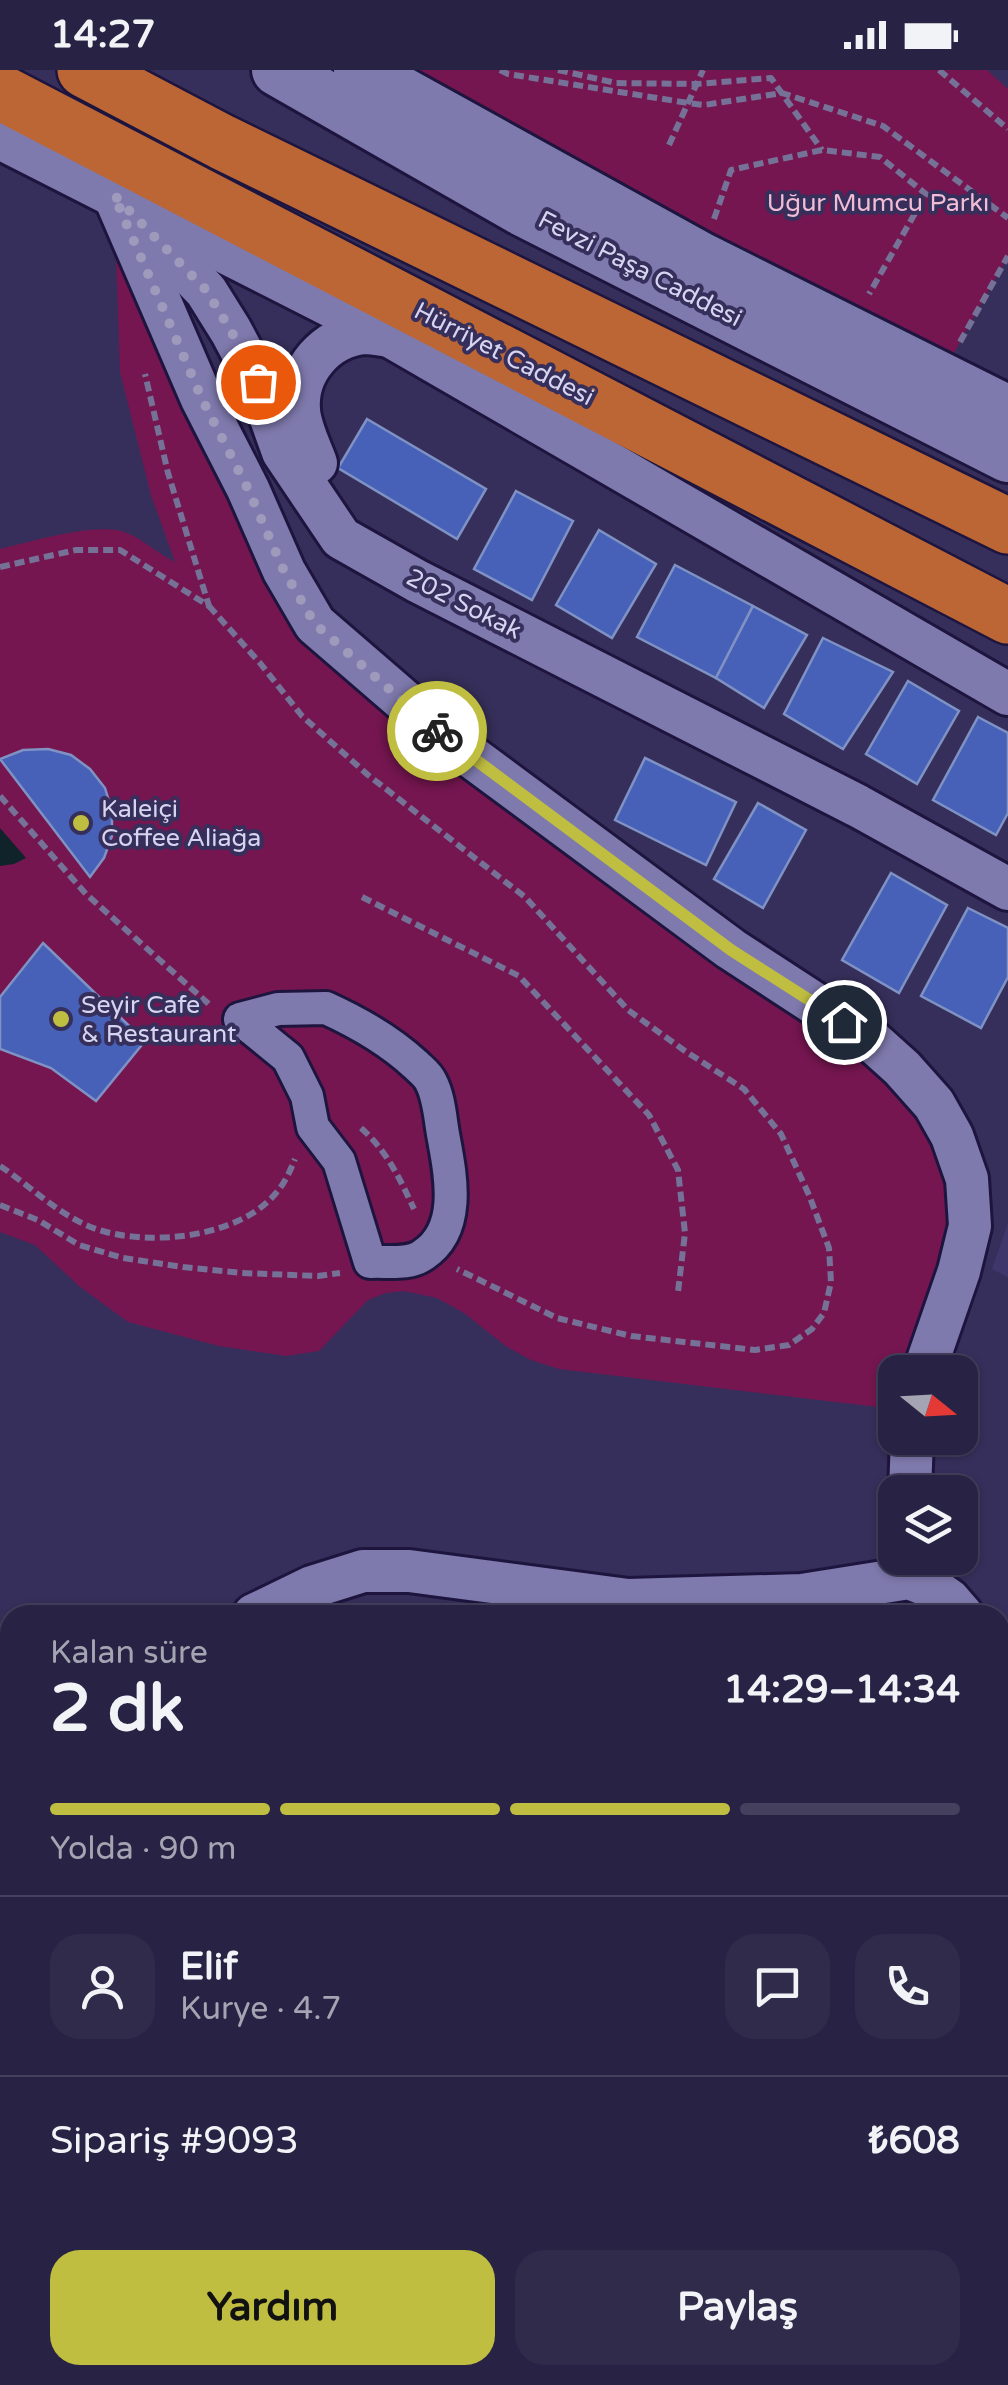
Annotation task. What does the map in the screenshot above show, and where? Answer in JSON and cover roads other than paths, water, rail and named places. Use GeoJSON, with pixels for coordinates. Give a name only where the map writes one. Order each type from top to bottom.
{"type":"FeatureCollection","features":[{"type":"Feature","properties":{"kind":"highway"},"geometry":{"type":"LineString","coordinates":[[85,70],[222,142],[1008,526]]}},
{"type":"Feature","properties":{"kind":"highway","name":"Hürriyet Caddesi"},"geometry":{"type":"LineString","coordinates":[[0,92],[1008,616]]}},
{"type":"Feature","properties":{"kind":"street","name":"Fevzi Paşa Caddesi"},"geometry":{"type":"LineString","coordinates":[[278,70],[523,210],[1008,456]]}},
{"type":"Feature","properties":{"kind":"street","name":"Fevzi Paşa Caddesi"},"geometry":{"type":"LineString","coordinates":[[360,70],[700,258],[1008,412]]}},
{"type":"Feature","properties":{"kind":"street"},"geometry":{"type":"LineString","coordinates":[[0,138],[390,336],[1008,694]]}},
{"type":"Feature","properties":{"kind":"street","name":"202 Sokak"},"geometry":{"type":"LineString","coordinates":[[92,140],[114,195],[206,290],[258,382],[283,452],[341,538],[417,581],[858,806],[1008,889]]}},
{"type":"Feature","properties":{"kind":"street"},"geometry":{"type":"LineString","coordinates":[[114,195],[202,399],[284,571],[315,624],[454,744],[731,950],[872,1040],[934,1104],[952,1136],[966,1179],[970,1226],[959,1272],[930,1355]]}},
{"type":"Feature","properties":{"kind":"street"},"geometry":{"type":"LineString","coordinates":[[341,538],[299,413],[299,390],[308,368],[323,350],[343,338],[366,333],[390,336]]}},
{"type":"Feature","properties":{"kind":"street"},"geometry":{"type":"LineString","coordinates":[[326,1008],[361,1024],[398,1048],[430,1079],[438,1103],[452,1186],[448,1217],[439,1238],[426,1253],[414,1260],[370,1262],[338,1161],[312,1128],[307,1096],[288,1058],[226,1014],[326,1008]]}},
{"type":"Feature","properties":{"kind":"street"},"geometry":{"type":"LineString","coordinates":[[274,1605],[312,1586],[363,1571],[409,1571],[628,1600],[802,1595],[881,1575]]}},
{"type":"Feature","properties":{"kind":"street"},"geometry":{"type":"LineString","coordinates":[[917,1575],[953,1605]]}},
{"type":"Feature","properties":{"kind":"water"},"geometry":{"type":"Polygon","coordinates":[[[0,828],[26,858],[0,866],[0,828]]]}},
{"type":"Feature","properties":{"kind":"place","name":"Kaleiçi Coffee Aliağa"},"geometry":{"type":"Point","coordinates":[81,823]}},
{"type":"Feature","properties":{"kind":"place","name":"Seyir Cafe & Restaurant"},"geometry":{"type":"Point","coordinates":[61,1019]}},
{"type":"Feature","properties":{"kind":"park label","name":"Uğur Mumcu Parkı"},"geometry":{"type":"Point","coordinates":[878,203]}}]}
